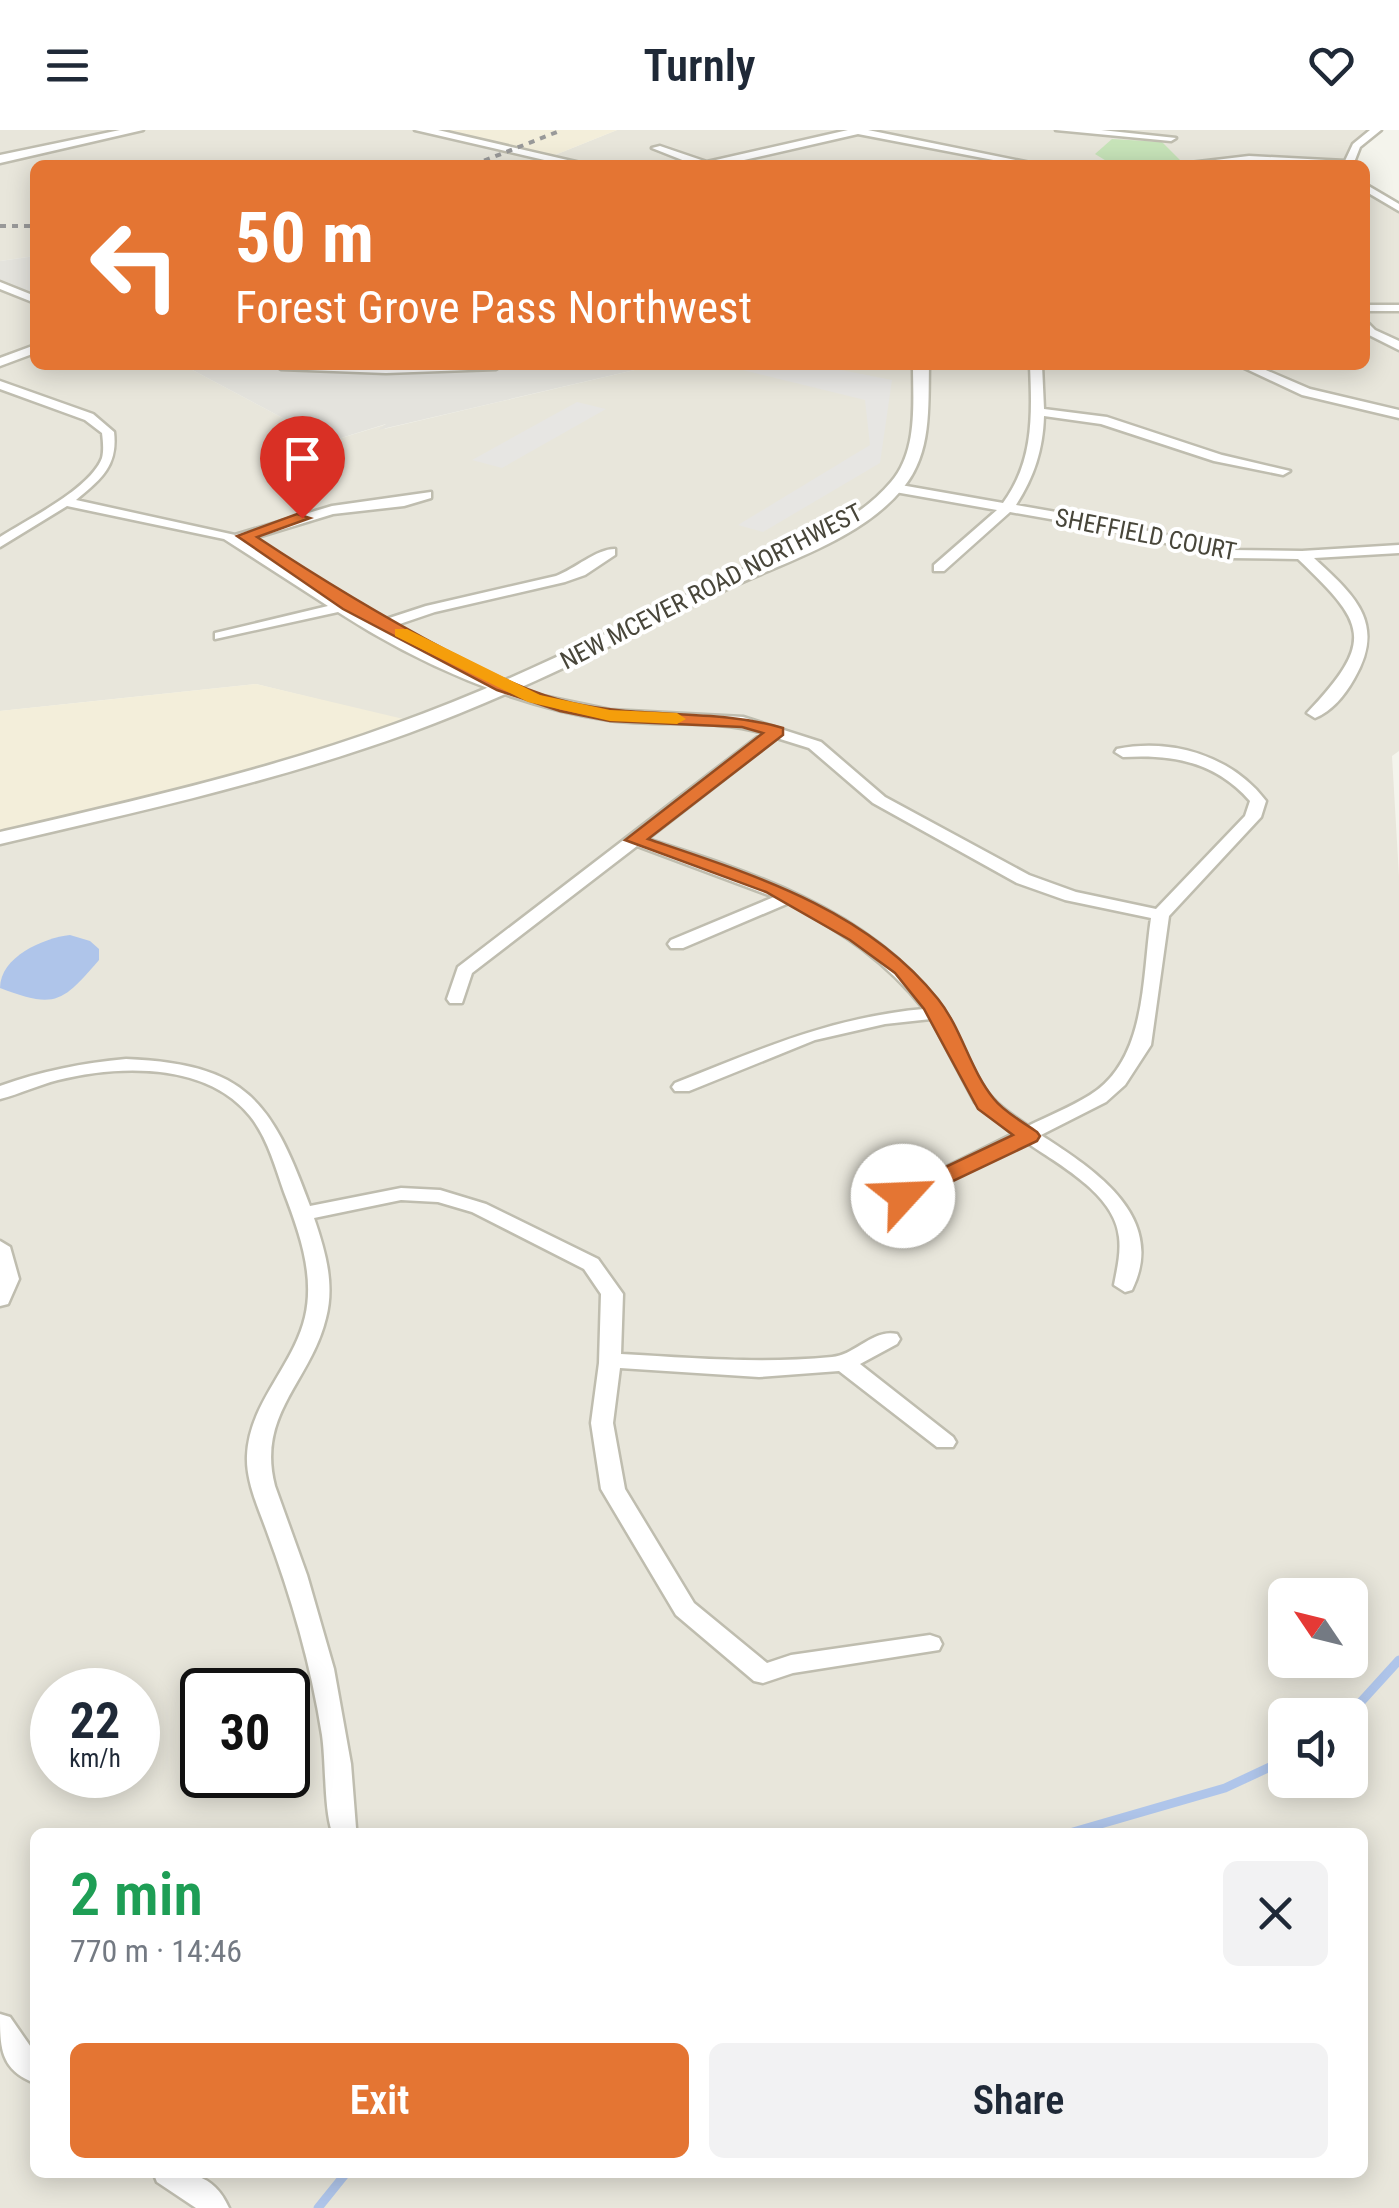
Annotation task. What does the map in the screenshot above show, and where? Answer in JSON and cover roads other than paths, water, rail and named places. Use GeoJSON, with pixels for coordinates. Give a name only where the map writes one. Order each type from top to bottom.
{"type":"FeatureCollection","features":[{"type":"Feature","properties":{"kind":"street"},"geometry":{"type":"LineString","coordinates":[[0,159],[136,130]]}},
{"type":"Feature","properties":{"kind":"street"},"geometry":{"type":"LineString","coordinates":[[422,130],[560,160]]}},
{"type":"Feature","properties":{"kind":"street"},"geometry":{"type":"LineString","coordinates":[[728,160],[855,130],[1009,160]]}},
{"type":"Feature","properties":{"kind":"street"},"geometry":{"type":"LineString","coordinates":[[1061,130],[1170,134],[1181,149],[1202,160]]}},
{"type":"Feature","properties":{"kind":"street"},"geometry":{"type":"LineString","coordinates":[[1350,160],[1356,146],[1376,130]]}},
{"type":"Feature","properties":{"kind":"street"},"geometry":{"type":"LineString","coordinates":[[657,148],[692,160]]}},
{"type":"Feature","properties":{"kind":"street"},"geometry":{"type":"LineString","coordinates":[[1226,160],[1266,160]]}},
{"type":"Feature","properties":{"kind":"street"},"geometry":{"type":"LineString","coordinates":[[1370,190],[1399,208]]}},
{"type":"Feature","properties":{"kind":"street"},"geometry":{"type":"LineString","coordinates":[[0,285],[30,298]]}},
{"type":"Feature","properties":{"kind":"street"},"geometry":{"type":"LineString","coordinates":[[1370,308],[1399,308]]}},
{"type":"Feature","properties":{"kind":"street"},"geometry":{"type":"LineString","coordinates":[[1370,331],[1399,346]]}},
{"type":"Feature","properties":{"kind":"street"},"geometry":{"type":"LineString","coordinates":[[0,362],[30,351]]}},
{"type":"Feature","properties":{"kind":"street","name":"NEW MCEVER ROAD NORTHWEST"},"geometry":{"type":"LineString","coordinates":[[0,838],[260,774],[402,728],[544,671],[832,530],[895,488],[918,443],[922,370]]}},
{"type":"Feature","properties":{"kind":"street"},"geometry":{"type":"LineString","coordinates":[[939,568],[1009,509],[1026,484],[1034,462],[1036,370]]}},
{"type":"Feature","properties":{"kind":"street"},"geometry":{"type":"LineString","coordinates":[[1255,370],[1306,392],[1399,414]]}},
{"type":"Feature","properties":{"kind":"street"},"geometry":{"type":"LineString","coordinates":[[0,395],[7,387],[89,416],[108,432],[110,451],[106,463],[67,499],[0,542]]}},
{"type":"Feature","properties":{"kind":"street"},"geometry":{"type":"LineString","coordinates":[[1038,412],[1103,420],[1220,458],[1283,471]]}},
{"type":"Feature","properties":{"kind":"street","name":"SHEFFIELD COURT"},"geometry":{"type":"LineString","coordinates":[[895,488],[1096,523],[1203,550],[1302,555],[1399,549]]}},
{"type":"Feature","properties":{"kind":"street"},"geometry":{"type":"LineString","coordinates":[[240,538],[332,510],[404,502],[426,495]]}},
{"type":"Feature","properties":{"kind":"street"},"geometry":{"type":"LineString","coordinates":[[67,499],[240,538],[344,607],[446,665],[566,708],[610,715],[743,722],[815,745],[880,800],[1023,880],[1072,896],[1160,915]]}},
{"type":"Feature","properties":{"kind":"street"},"geometry":{"type":"LineString","coordinates":[[378,626],[560,579],[580,572],[610,552]]}},
{"type":"Feature","properties":{"kind":"street"},"geometry":{"type":"LineString","coordinates":[[1302,555],[1354,609],[1360,622],[1348,683],[1333,702],[1315,712]]}},
{"type":"Feature","properties":{"kind":"street"},"geometry":{"type":"LineString","coordinates":[[220,636],[344,607]]}},
{"type":"Feature","properties":{"kind":"street"},"geometry":{"type":"LineString","coordinates":[[456,999],[464,971],[776,732]]}},
{"type":"Feature","properties":{"kind":"street"},"geometry":{"type":"LineString","coordinates":[[903,1196],[1100,1098],[1118,1082],[1142,1045],[1160,915],[1253,817],[1258,800],[1244,782],[1194,756],[1146,750],[1123,752]]}},
{"type":"Feature","properties":{"kind":"street"},"geometry":{"type":"LineString","coordinates":[[634,840],[738,873],[789,897],[857,936],[902,968],[937,1013],[986,1104],[1106,1193],[1130,1236],[1125,1285]]}},
{"type":"Feature","properties":{"kind":"street"},"geometry":{"type":"LineString","coordinates":[[677,944],[789,897]]}},
{"type":"Feature","properties":{"kind":"street"},"geometry":{"type":"LineString","coordinates":[[682,1087],[809,1036],[886,1018],[937,1013]]}},
{"type":"Feature","properties":{"kind":"street"},"geometry":{"type":"LineString","coordinates":[[0,1093],[86,1069],[147,1068],[206,1078],[246,1100],[272,1135],[303,1214],[317,1270],[319,1301],[310,1332],[267,1414],[258,1464],[328,1688],[340,1768],[343,1828]]}},
{"type":"Feature","properties":{"kind":"street"},"geometry":{"type":"LineString","coordinates":[[303,1214],[402,1194],[440,1196],[479,1208],[591,1264],[612,1294],[610,1360],[602,1423],[613,1489],[685,1609],[763,1674],[791,1664],[930,1644]]}},
{"type":"Feature","properties":{"kind":"street"},"geometry":{"type":"LineString","coordinates":[[0,1247],[8,1279],[0,1299]]}},
{"type":"Feature","properties":{"kind":"street"},"geometry":{"type":"LineString","coordinates":[[610,1360],[758,1370],[844,1363],[889,1339]]}},
{"type":"Feature","properties":{"kind":"street"},"geometry":{"type":"LineString","coordinates":[[844,1363],[945,1442]]}},
{"type":"Feature","properties":{"kind":"street"},"geometry":{"type":"LineString","coordinates":[[0,2026],[30,2066]]}},
{"type":"Feature","properties":{"kind":"street"},"geometry":{"type":"LineString","coordinates":[[177,2178],[214,2208]]}},
{"type":"Feature","properties":{"kind":"water"},"geometry":{"type":"Polygon","coordinates":[[[70,935],[90,941],[99,949],[99,960],[66,993],[46,1000],[0,988],[7,967],[15,958],[36,945],[70,935]]]}},
{"type":"Feature","properties":{"kind":"waterway"},"geometry":{"type":"LineString","coordinates":[[1364,1698],[1399,1660]]}},
{"type":"Feature","properties":{"kind":"waterway"},"geometry":{"type":"LineString","coordinates":[[1087,1828],[1225,1788],[1268,1768]]}},
{"type":"Feature","properties":{"kind":"waterway"},"geometry":{"type":"LineString","coordinates":[[318,2208],[342,2178]]}},
{"type":"Feature","properties":{"kind":"railway"},"geometry":{"type":"LineString","coordinates":[[486,160],[562,130]]}},
{"type":"Feature","properties":{"kind":"railway"},"geometry":{"type":"LineString","coordinates":[[0,226],[30,226]]}}]}
